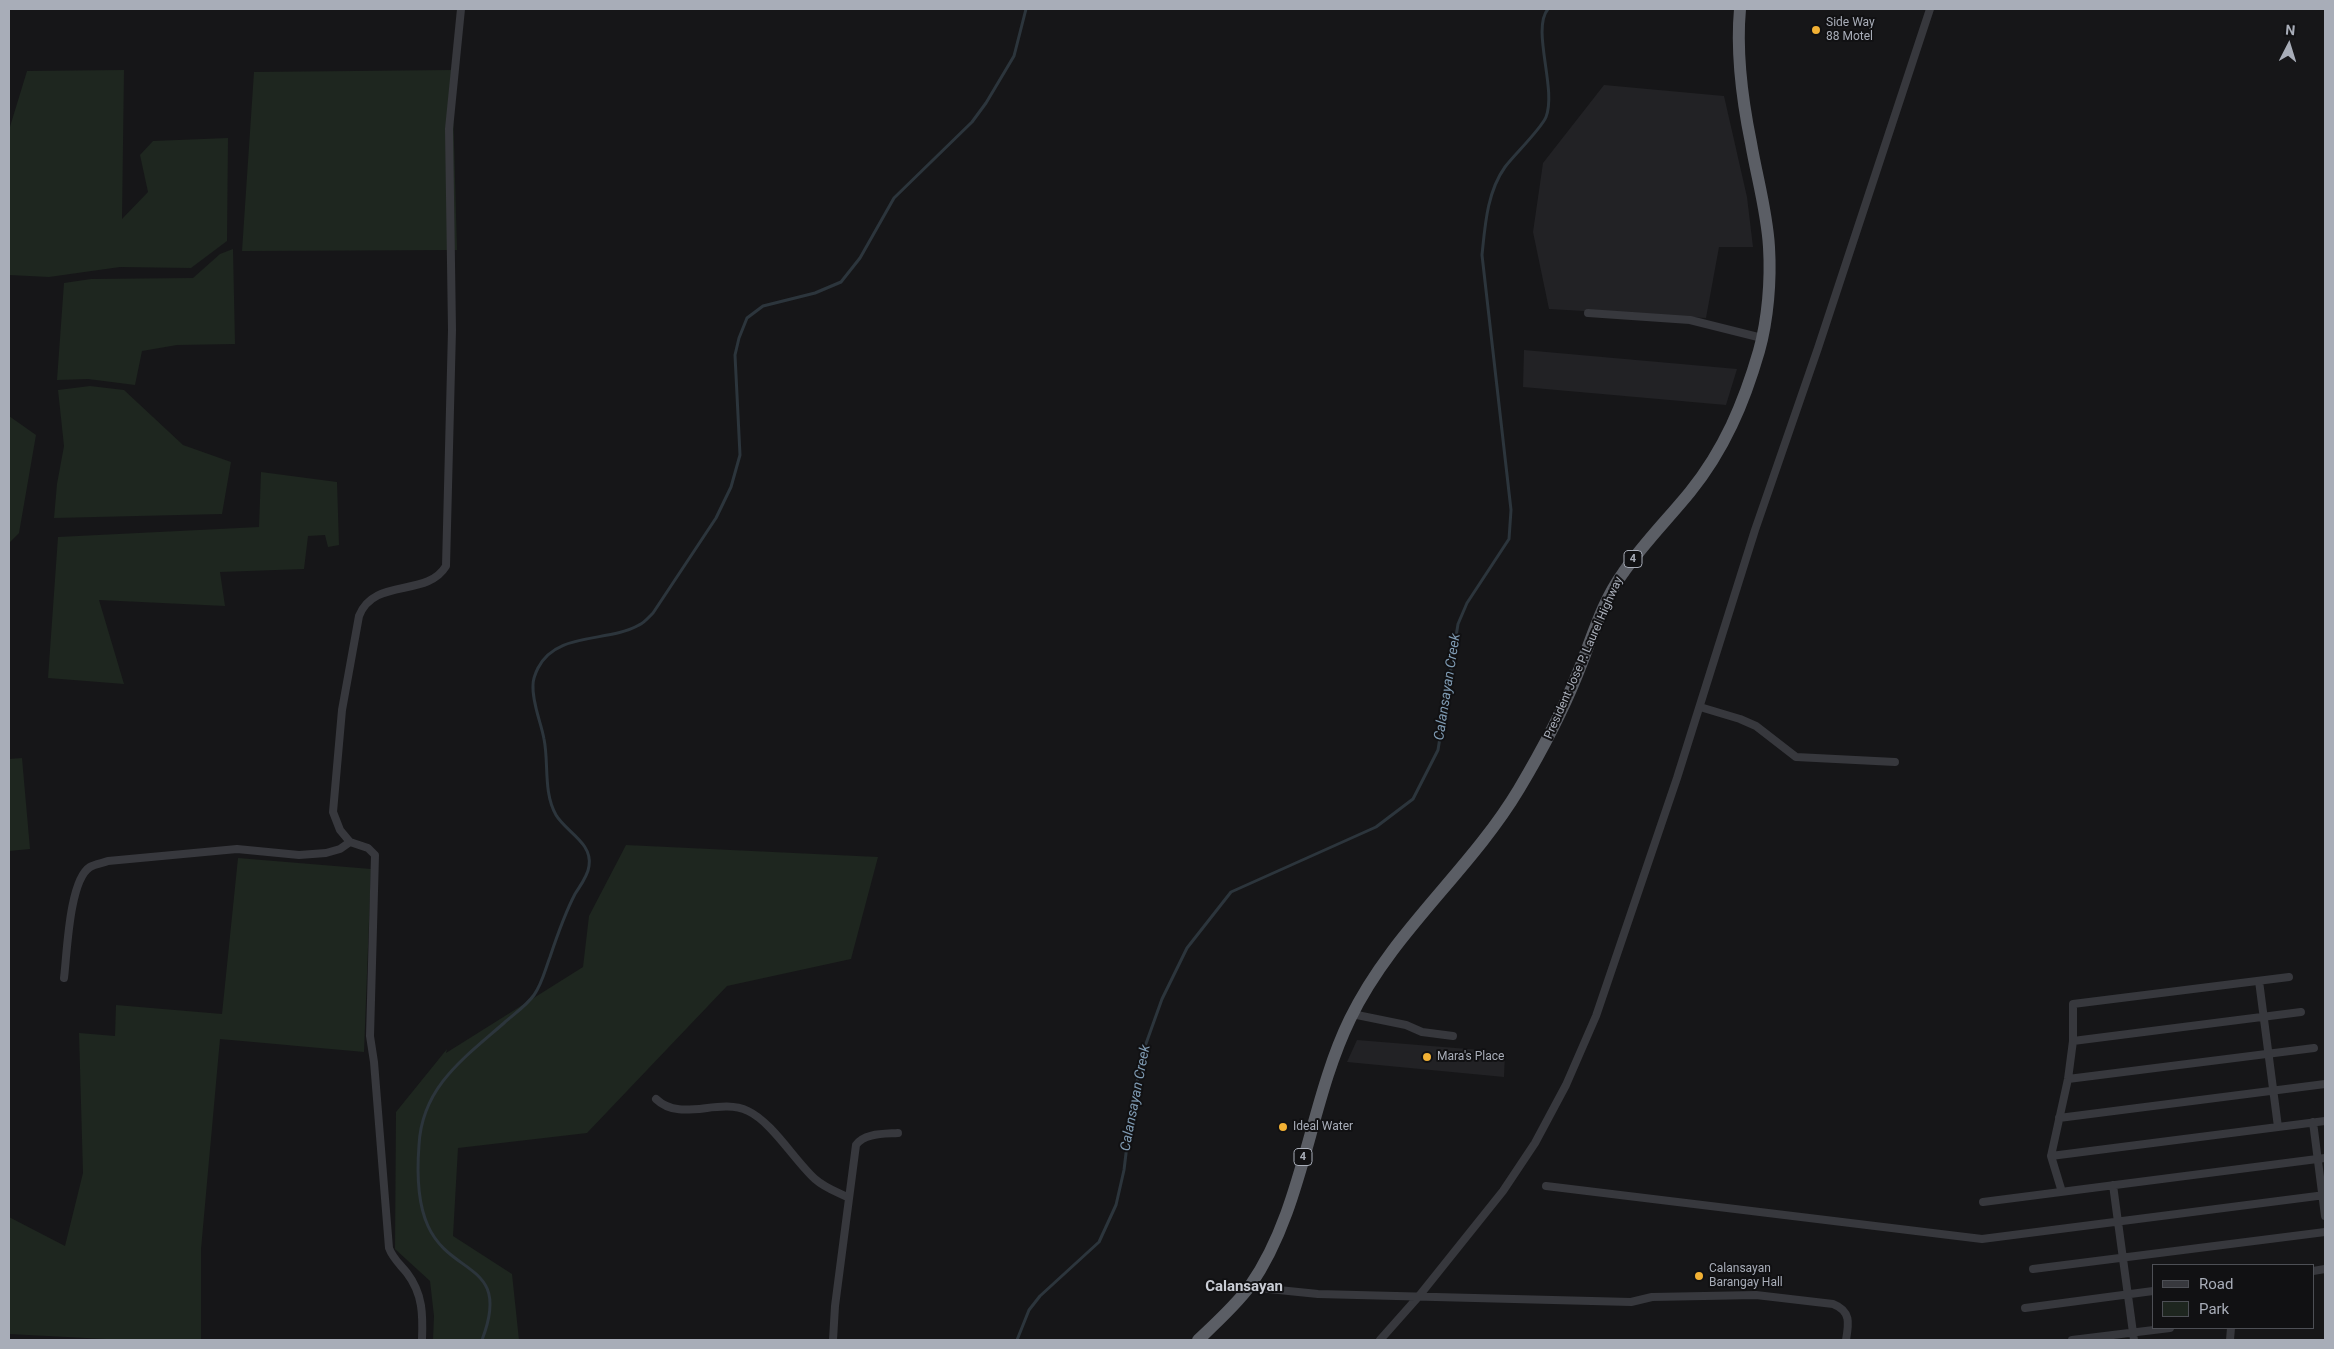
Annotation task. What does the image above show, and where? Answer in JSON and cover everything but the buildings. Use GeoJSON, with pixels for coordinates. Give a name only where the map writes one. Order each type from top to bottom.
{"type":"FeatureCollection","features":[{"type":"Feature","properties":{"kind":"highway","name":"President Jose P. Laurel Highway"},"geometry":{"type":"LineString","coordinates":[[1198,1340],[1249,1287],[1270,1251],[1283,1218],[1332,1063],[1352,1014],[1391,952],[1479,844],[1516,794],[1562,711],[1614,586],[1648,539],[1691,491],[1727,436],[1744,395],[1762,338],[1769,281],[1769,245],[1764,205],[1745,116],[1740,56],[1740,9]]}},
{"type":"Feature","properties":{"kind":"street"},"geometry":{"type":"LineString","coordinates":[[422,1340],[422,1313],[419,1292],[406,1272],[393,1259],[389,1248],[374,1062],[370,1036],[375,855],[368,848],[350,842],[340,830],[333,812],[333,800],[342,710],[359,616],[368,600],[376,595],[432,580],[442,573],[446,566],[452,313],[449,129],[460,9]]}},
{"type":"Feature","properties":{"kind":"street"},"geometry":{"type":"LineString","coordinates":[[1380,1340],[1420,1296],[1503,1190],[1535,1143],[1566,1085],[1596,1016],[1700,707],[1755,530],[1818,348],[1930,9]]}},
{"type":"Feature","properties":{"kind":"street"},"geometry":{"type":"LineString","coordinates":[[1588,313],[1690,320],[1762,338]]}},
{"type":"Feature","properties":{"kind":"street"},"geometry":{"type":"LineString","coordinates":[[1700,707],[1740,718],[1756,726],[1796,757],[1895,762]]}},
{"type":"Feature","properties":{"kind":"street"},"geometry":{"type":"LineString","coordinates":[[64,978],[72,905],[79,881],[89,868],[108,861],[237,849],[299,855],[326,853],[340,849],[350,842]]}},
{"type":"Feature","properties":{"kind":"street"},"geometry":{"type":"LineString","coordinates":[[2062,1192],[2051,1156],[2068,1079],[2073,1042],[2073,1004],[2289,977]]}},
{"type":"Feature","properties":{"kind":"street"},"geometry":{"type":"LineString","coordinates":[[2259,980],[2278,1127]]}},
{"type":"Feature","properties":{"kind":"street"},"geometry":{"type":"LineString","coordinates":[[2073,1042],[2301,1012]]}},
{"type":"Feature","properties":{"kind":"street"},"geometry":{"type":"LineString","coordinates":[[1352,1014],[1406,1025],[1422,1032],[1454,1036]]}},
{"type":"Feature","properties":{"kind":"street"},"geometry":{"type":"LineString","coordinates":[[2068,1079],[2314,1048]]}},
{"type":"Feature","properties":{"kind":"street"},"geometry":{"type":"LineString","coordinates":[[2059,1118],[2325,1084]]}},
{"type":"Feature","properties":{"kind":"street"},"geometry":{"type":"LineString","coordinates":[[656,1099],[671,1110],[733,1106],[748,1111],[760,1119],[815,1179],[826,1188],[849,1198]]}},
{"type":"Feature","properties":{"kind":"street"},"geometry":{"type":"LineString","coordinates":[[2051,1156],[2325,1121]]}},
{"type":"Feature","properties":{"kind":"street"},"geometry":{"type":"LineString","coordinates":[[2313,1122],[2322,1158],[2325,1216]]}},
{"type":"Feature","properties":{"kind":"street"},"geometry":{"type":"LineString","coordinates":[[833,1340],[835,1306],[855,1151],[861,1139],[898,1133]]}},
{"type":"Feature","properties":{"kind":"street"},"geometry":{"type":"LineString","coordinates":[[1983,1202],[2322,1158]]}},
{"type":"Feature","properties":{"kind":"street"},"geometry":{"type":"LineString","coordinates":[[2114,1185],[2133,1336]]}},
{"type":"Feature","properties":{"kind":"street"},"geometry":{"type":"LineString","coordinates":[[1546,1186],[1982,1239],[2324,1195]]}},
{"type":"Feature","properties":{"kind":"street"},"geometry":{"type":"LineString","coordinates":[[2033,1270],[2325,1232]]}},
{"type":"Feature","properties":{"kind":"street"},"geometry":{"type":"LineString","coordinates":[[1249,1287],[1318,1294],[1631,1302],[1652,1297],[1756,1295],[1833,1304],[1842,1308],[1848,1315],[1846,1340]]}},
{"type":"Feature","properties":{"kind":"street"},"geometry":{"type":"LineString","coordinates":[[2025,1308],[2152,1291]]}},
{"type":"Feature","properties":{"kind":"street"},"geometry":{"type":"LineString","coordinates":[[2072,1340],[2133,1336],[2165,1329]]}},
{"type":"Feature","properties":{"kind":"shaded area"},"geometry":{"type":"Polygon","coordinates":[[[1604,85],[1724,96],[1747,197],[1753,247],[1719,247],[1706,318],[1549,309],[1533,232],[1543,163],[1604,85]]]}},
{"type":"Feature","properties":{"kind":"shaded area"},"geometry":{"type":"Polygon","coordinates":[[[1524,350],[1737,369],[1726,405],[1523,387],[1524,350]]]}},
{"type":"Feature","properties":{"kind":"shaded area","name":"Mara's Place"},"geometry":{"type":"Polygon","coordinates":[[[1357,1040],[1505,1052],[1504,1077],[1347,1062],[1357,1040]]]}},
{"type":"Feature","properties":{"kind":"green space"},"geometry":{"type":"Polygon","coordinates":[[[124,70],[122,219],[148,192],[140,155],[153,141],[228,138],[227,241],[191,268],[120,267],[49,277],[9,275],[9,130],[27,71],[124,70]]]}},
{"type":"Feature","properties":{"kind":"green space"},"geometry":{"type":"Polygon","coordinates":[[[452,70],[457,250],[242,251],[254,72],[452,70]]]}},
{"type":"Feature","properties":{"kind":"green space"},"geometry":{"type":"Polygon","coordinates":[[[233,249],[235,344],[177,345],[142,351],[135,385],[88,379],[57,380],[64,283],[91,279],[193,278],[220,254],[233,249]]]}},
{"type":"Feature","properties":{"kind":"green space"},"geometry":{"type":"Polygon","coordinates":[[[90,386],[124,390],[183,445],[231,462],[222,514],[54,518],[57,484],[64,446],[58,390],[90,386]]]}},
{"type":"Feature","properties":{"kind":"green space"},"geometry":{"type":"Polygon","coordinates":[[[9,416],[36,435],[19,533],[9,543],[9,416]]]}},
{"type":"Feature","properties":{"kind":"green space"},"geometry":{"type":"Polygon","coordinates":[[[261,472],[337,482],[339,545],[328,547],[325,535],[308,536],[304,569],[220,572],[225,606],[99,600],[124,684],[48,678],[58,537],[259,527],[261,472]]]}},
{"type":"Feature","properties":{"kind":"green space"},"geometry":{"type":"Polygon","coordinates":[[[22,758],[30,849],[9,851],[9,759],[22,758]]]}},
{"type":"Feature","properties":{"kind":"green space"},"geometry":{"type":"Polygon","coordinates":[[[626,845],[878,857],[851,959],[727,986],[587,1133],[458,1148],[453,1236],[512,1274],[519,1340],[433,1340],[434,1316],[430,1281],[395,1249],[396,1112],[447,1049],[446,1053],[583,967],[589,916],[626,845]]]}},
{"type":"Feature","properties":{"kind":"green space"},"geometry":{"type":"Polygon","coordinates":[[[238,858],[371,869],[364,1052],[220,1039],[201,1249],[201,1340],[125,1340],[9,1334],[9,1217],[65,1246],[83,1173],[79,1033],[115,1036],[116,1005],[222,1014],[238,858]]]}},
{"type":"Feature","properties":{"kind":"waterway"},"geometry":{"type":"LineString","coordinates":[[482,1340],[489,1315],[489,1296],[484,1283],[438,1242],[428,1226],[424,1217],[419,1186],[419,1145],[422,1125],[428,1106],[448,1075],[474,1049],[524,1006],[537,991],[567,910],[589,866],[589,858],[583,844],[560,821],[549,797],[544,739],[533,692],[536,672],[547,656],[557,648],[584,639],[627,630],[643,623],[653,613],[716,518],[731,487],[740,455],[735,355],[747,318],[763,306],[815,293],[841,282],[860,258],[894,198],[972,122],[986,103],[1014,56],[1026,9]]}},
{"type":"Feature","properties":{"kind":"waterway","name":"Calansayan Creek"},"geometry":{"type":"LineString","coordinates":[[1017,1340],[1029,1310],[1040,1296],[1099,1242],[1116,1205],[1124,1170],[1131,1112],[1143,1052],[1162,999],[1187,948],[1231,892],[1376,827],[1413,799],[1438,750],[1458,624],[1467,603],[1509,539],[1511,510],[1482,255],[1488,210],[1494,187],[1505,167],[1539,128],[1546,117],[1549,105],[1549,91],[1542,30],[1543,18],[1548,9]]}},
{"type":"Feature","properties":{"kind":"place","name":"Side Way 88 Motel"},"geometry":{"type":"Point","coordinates":[1816,30]}},
{"type":"Feature","properties":{"kind":"place","name":"Mara's Place"},"geometry":{"type":"Point","coordinates":[1427,1057]}},
{"type":"Feature","properties":{"kind":"place","name":"Ideal Water"},"geometry":{"type":"Point","coordinates":[1283,1127]}},
{"type":"Feature","properties":{"kind":"place","name":"Calansayan Barangay Hall"},"geometry":{"type":"Point","coordinates":[1699,1276]}},
{"type":"Feature","properties":{"kind":"district","name":"Calansayan"},"geometry":{"type":"Point","coordinates":[1244,1287]}}]}
